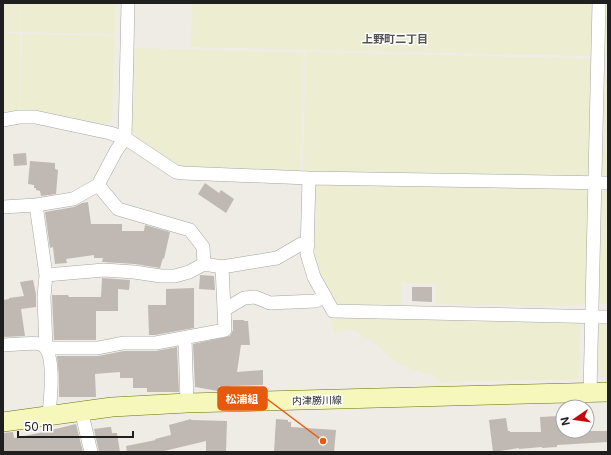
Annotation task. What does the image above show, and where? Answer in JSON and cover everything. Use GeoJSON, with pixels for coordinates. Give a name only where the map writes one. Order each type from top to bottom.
{"type":"FeatureCollection","features":[{"type":"Feature","properties":{"kind":"main road","name":"内津勝川線"},"geometry":{"type":"LineString","coordinates":[[3,422],[81,410],[187,403],[599,393]]}},
{"type":"Feature","properties":{"kind":"street"},"geometry":{"type":"LineString","coordinates":[[3,207],[36,205],[73,199],[98,185],[116,151],[125,138],[128,3]]}},
{"type":"Feature","properties":{"kind":"street"},"geometry":{"type":"LineString","coordinates":[[599,3],[602,183],[592,317],[599,393]]}},
{"type":"Feature","properties":{"kind":"street"},"geometry":{"type":"LineString","coordinates":[[3,120],[19,117],[35,117],[110,133],[125,138],[176,172],[183,173],[309,178],[602,183]]}},
{"type":"Feature","properties":{"kind":"street"},"geometry":{"type":"LineString","coordinates":[[309,178],[308,254],[314,277],[333,311],[608,318]]}},
{"type":"Feature","properties":{"kind":"street"},"geometry":{"type":"LineString","coordinates":[[98,185],[118,209],[190,230],[203,247],[204,264]]}},
{"type":"Feature","properties":{"kind":"street"},"geometry":{"type":"LineString","coordinates":[[36,205],[46,275],[44,297],[46,348],[52,367],[49,415]]}},
{"type":"Feature","properties":{"kind":"street"},"geometry":{"type":"LineString","coordinates":[[46,275],[104,270],[175,276],[189,272],[204,264],[222,267],[277,258],[301,244],[308,244]]}},
{"type":"Feature","properties":{"kind":"street"},"geometry":{"type":"LineString","coordinates":[[3,344],[40,344],[46,348],[98,348],[123,344],[156,343],[225,330],[222,267]]}},
{"type":"Feature","properties":{"kind":"street"},"geometry":{"type":"LineString","coordinates":[[224,310],[244,298],[255,297],[270,303],[316,301],[325,296]]}},
{"type":"Feature","properties":{"kind":"street"},"geometry":{"type":"LineString","coordinates":[[185,338],[187,403]]}},
{"type":"Feature","properties":{"kind":"street"},"geometry":{"type":"LineString","coordinates":[[81,410],[91,452]]}},
{"type":"Feature","properties":{"kind":"green space"},"geometry":{"type":"Polygon","coordinates":[[[3,3],[19,3],[19,32],[3,31],[3,3]]]}},
{"type":"Feature","properties":{"kind":"green space"},"geometry":{"type":"Polygon","coordinates":[[[20,3],[115,3],[115,34],[20,32],[20,3]]]}},
{"type":"Feature","properties":{"kind":"green space"},"geometry":{"type":"Polygon","coordinates":[[[192,3],[594,3],[593,56],[191,47],[192,3]]]}},
{"type":"Feature","properties":{"kind":"green space"},"geometry":{"type":"Polygon","coordinates":[[[606,3],[608,3],[608,57],[604,57],[606,3]]]}},
{"type":"Feature","properties":{"kind":"green space"},"geometry":{"type":"Polygon","coordinates":[[[3,33],[20,34],[19,112],[3,115],[3,33]]]}},
{"type":"Feature","properties":{"kind":"green space"},"geometry":{"type":"Polygon","coordinates":[[[22,34],[115,36],[112,120],[102,126],[20,111],[22,34]]]}},
{"type":"Feature","properties":{"kind":"green space"},"geometry":{"type":"Polygon","coordinates":[[[133,48],[303,53],[300,171],[185,169],[172,165],[136,138],[131,129],[133,48]]]}},
{"type":"Feature","properties":{"kind":"green space"},"geometry":{"type":"Polygon","coordinates":[[[306,52],[593,59],[590,175],[586,178],[303,172],[306,52]]]}},
{"type":"Feature","properties":{"kind":"green space"},"geometry":{"type":"Polygon","coordinates":[[[605,74],[608,74],[608,178],[602,174],[605,74]]]}},
{"type":"Feature","properties":{"kind":"green space"},"geometry":{"type":"Polygon","coordinates":[[[318,183],[586,188],[589,191],[586,304],[557,306],[436,304],[436,284],[402,283],[402,233],[401,307],[340,307],[335,304],[318,273],[311,247],[314,188],[318,183]]]}},
{"type":"Feature","properties":{"kind":"green space"},"geometry":{"type":"Polygon","coordinates":[[[608,190],[608,304],[599,303],[602,193],[608,190]]]}},
{"type":"Feature","properties":{"kind":"green space"},"geometry":{"type":"Polygon","coordinates":[[[331,316],[580,322],[579,379],[439,382],[432,374],[425,374],[397,363],[388,357],[378,345],[352,329],[334,333],[331,316]]]}},
{"type":"Feature","properties":{"kind":"green space"},"geometry":{"type":"Polygon","coordinates":[[[602,323],[608,323],[608,379],[603,378],[597,368],[599,326],[602,323]]]}},
{"type":"Feature","properties":{"kind":"building"},"geometry":{"type":"Polygon","coordinates":[[[26,153],[27,165],[14,166],[13,154],[26,153]]]}},
{"type":"Feature","properties":{"kind":"building"},"geometry":{"type":"Polygon","coordinates":[[[30,161],[55,163],[55,169],[58,170],[56,194],[41,196],[40,191],[34,188],[34,185],[28,184],[30,161]]]}},
{"type":"Feature","properties":{"kind":"building"},"geometry":{"type":"Polygon","coordinates":[[[205,183],[219,193],[221,190],[234,199],[226,213],[198,194],[205,183]]]}},
{"type":"Feature","properties":{"kind":"building"},"geometry":{"type":"Polygon","coordinates":[[[88,202],[91,224],[122,224],[122,231],[144,231],[145,225],[170,232],[164,259],[163,258],[160,268],[135,264],[102,262],[103,258],[94,258],[94,255],[66,259],[67,263],[55,264],[53,247],[50,248],[45,212],[74,207],[88,202]]]}},
{"type":"Feature","properties":{"kind":"building"},"geometry":{"type":"Polygon","coordinates":[[[200,275],[214,276],[215,290],[199,289],[200,275]]]}},
{"type":"Feature","properties":{"kind":"building"},"geometry":{"type":"Polygon","coordinates":[[[102,278],[130,280],[129,290],[118,289],[118,311],[96,311],[96,340],[54,340],[52,295],[68,295],[69,297],[101,297],[102,278]]]}},
{"type":"Feature","properties":{"kind":"building"},"geometry":{"type":"Polygon","coordinates":[[[33,280],[36,294],[36,307],[21,309],[25,336],[3,337],[3,300],[24,296],[20,282],[33,280]]]}},
{"type":"Feature","properties":{"kind":"building"},"geometry":{"type":"Polygon","coordinates":[[[412,287],[432,287],[432,302],[412,301],[412,287]]]}},
{"type":"Feature","properties":{"kind":"building"},"geometry":{"type":"Polygon","coordinates":[[[194,288],[194,328],[149,335],[148,305],[166,305],[166,289],[194,288]]]}},
{"type":"Feature","properties":{"kind":"building"},"geometry":{"type":"Polygon","coordinates":[[[233,320],[248,321],[250,345],[241,345],[237,372],[263,370],[263,385],[230,386],[230,388],[219,386],[218,391],[195,387],[193,344],[230,336],[233,330],[233,320]]]}},
{"type":"Feature","properties":{"kind":"building"},"geometry":{"type":"Polygon","coordinates":[[[177,347],[179,392],[147,392],[147,388],[133,388],[133,378],[120,378],[120,372],[95,374],[96,397],[59,397],[57,356],[98,356],[124,351],[156,351],[177,347]]]}},
{"type":"Feature","properties":{"kind":"building"},"geometry":{"type":"Polygon","coordinates":[[[555,416],[555,439],[595,439],[595,431],[608,431],[608,442],[557,445],[557,447],[519,448],[493,452],[489,420],[506,418],[508,431],[510,432],[541,432],[540,417],[555,416]]]}},
{"type":"Feature","properties":{"kind":"building"},"geometry":{"type":"Polygon","coordinates":[[[191,419],[227,421],[226,452],[206,452],[206,441],[160,452],[127,452],[126,446],[156,440],[155,439],[171,435],[169,425],[191,419]]]}},
{"type":"Feature","properties":{"kind":"building"},"geometry":{"type":"Polygon","coordinates":[[[276,419],[288,420],[288,422],[291,422],[291,427],[336,430],[334,452],[274,452],[276,419]]]}},
{"type":"Feature","properties":{"kind":"building"},"geometry":{"type":"Polygon","coordinates":[[[76,424],[83,452],[3,452],[3,433],[13,432],[14,438],[76,424]]]}},
{"type":"Feature","properties":{"kind":"building"},"geometry":{"type":"Polygon","coordinates":[[[111,427],[112,433],[117,433],[120,452],[99,452],[94,429],[111,427]]]}},
{"type":"Feature","properties":{"kind":"place","name":"松浦組"},"geometry":{"type":"Point","coordinates":[323,441]}},
{"type":"Feature","properties":{"kind":"district","name":"上野町二丁目"},"geometry":{"type":"Point","coordinates":[395,39]}}]}
